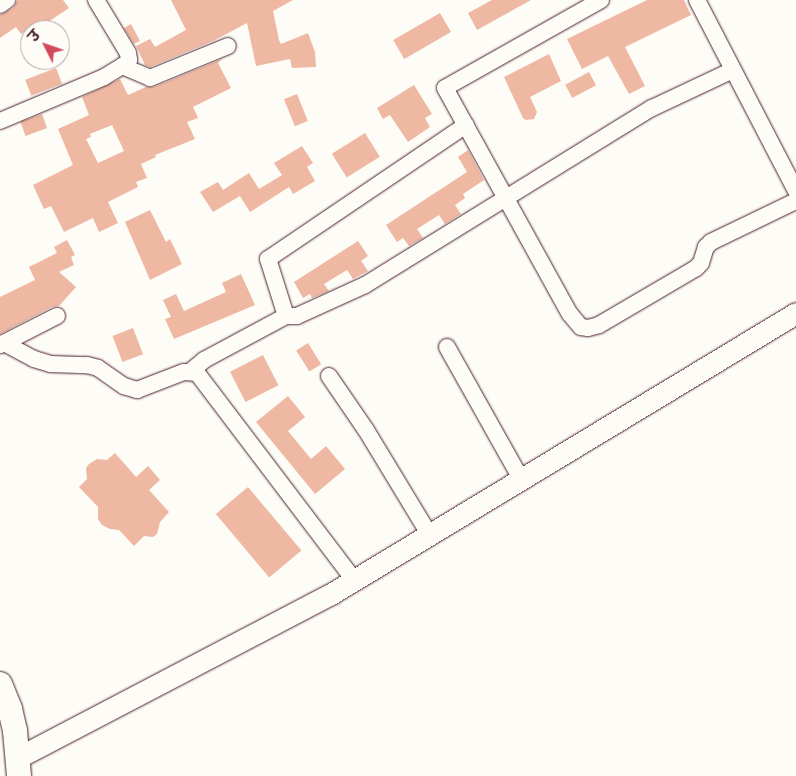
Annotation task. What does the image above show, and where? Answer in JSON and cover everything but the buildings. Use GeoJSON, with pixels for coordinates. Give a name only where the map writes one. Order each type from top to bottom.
{"type":"FeatureCollection","features":[{"type":"Feature","properties":{"kind":"main road"},"geometry":{"type":"LineString","coordinates":[[0,684],[10,709],[19,766]]}},
{"type":"Feature","properties":{"kind":"street"},"geometry":{"type":"LineString","coordinates":[[0,5],[7,0]]}},
{"type":"Feature","properties":{"kind":"street"},"geometry":{"type":"LineString","coordinates":[[0,121],[104,77],[129,60],[128,53],[96,0]]}},
{"type":"Feature","properties":{"kind":"street"},"geometry":{"type":"LineString","coordinates":[[601,0],[445,88],[570,314],[581,327],[588,328],[599,325],[696,268],[701,263],[706,247],[711,242],[796,201]]}},
{"type":"Feature","properties":{"kind":"street"},"geometry":{"type":"LineString","coordinates":[[697,0],[796,191]]}},
{"type":"Feature","properties":{"kind":"street"},"geometry":{"type":"LineString","coordinates":[[122,66],[150,78],[228,46]]}},
{"type":"Feature","properties":{"kind":"street"},"geometry":{"type":"LineString","coordinates":[[2,344],[34,359],[50,364],[98,368],[124,386],[136,390],[191,370],[204,360],[286,316],[296,316],[365,285],[652,108],[733,70]]}},
{"type":"Feature","properties":{"kind":"street"},"geometry":{"type":"LineString","coordinates":[[286,316],[268,259],[466,125]]}},
{"type":"Feature","properties":{"kind":"street"},"geometry":{"type":"LineString","coordinates":[[19,766],[354,580],[796,313]]}},
{"type":"Feature","properties":{"kind":"street"},"geometry":{"type":"LineString","coordinates":[[2,344],[57,316]]}},
{"type":"Feature","properties":{"kind":"street"},"geometry":{"type":"LineString","coordinates":[[448,347],[521,479]]}},
{"type":"Feature","properties":{"kind":"street"},"geometry":{"type":"LineString","coordinates":[[191,370],[202,378],[354,580]]}},
{"type":"Feature","properties":{"kind":"street"},"geometry":{"type":"LineString","coordinates":[[329,376],[366,430],[429,534]]}}]}
